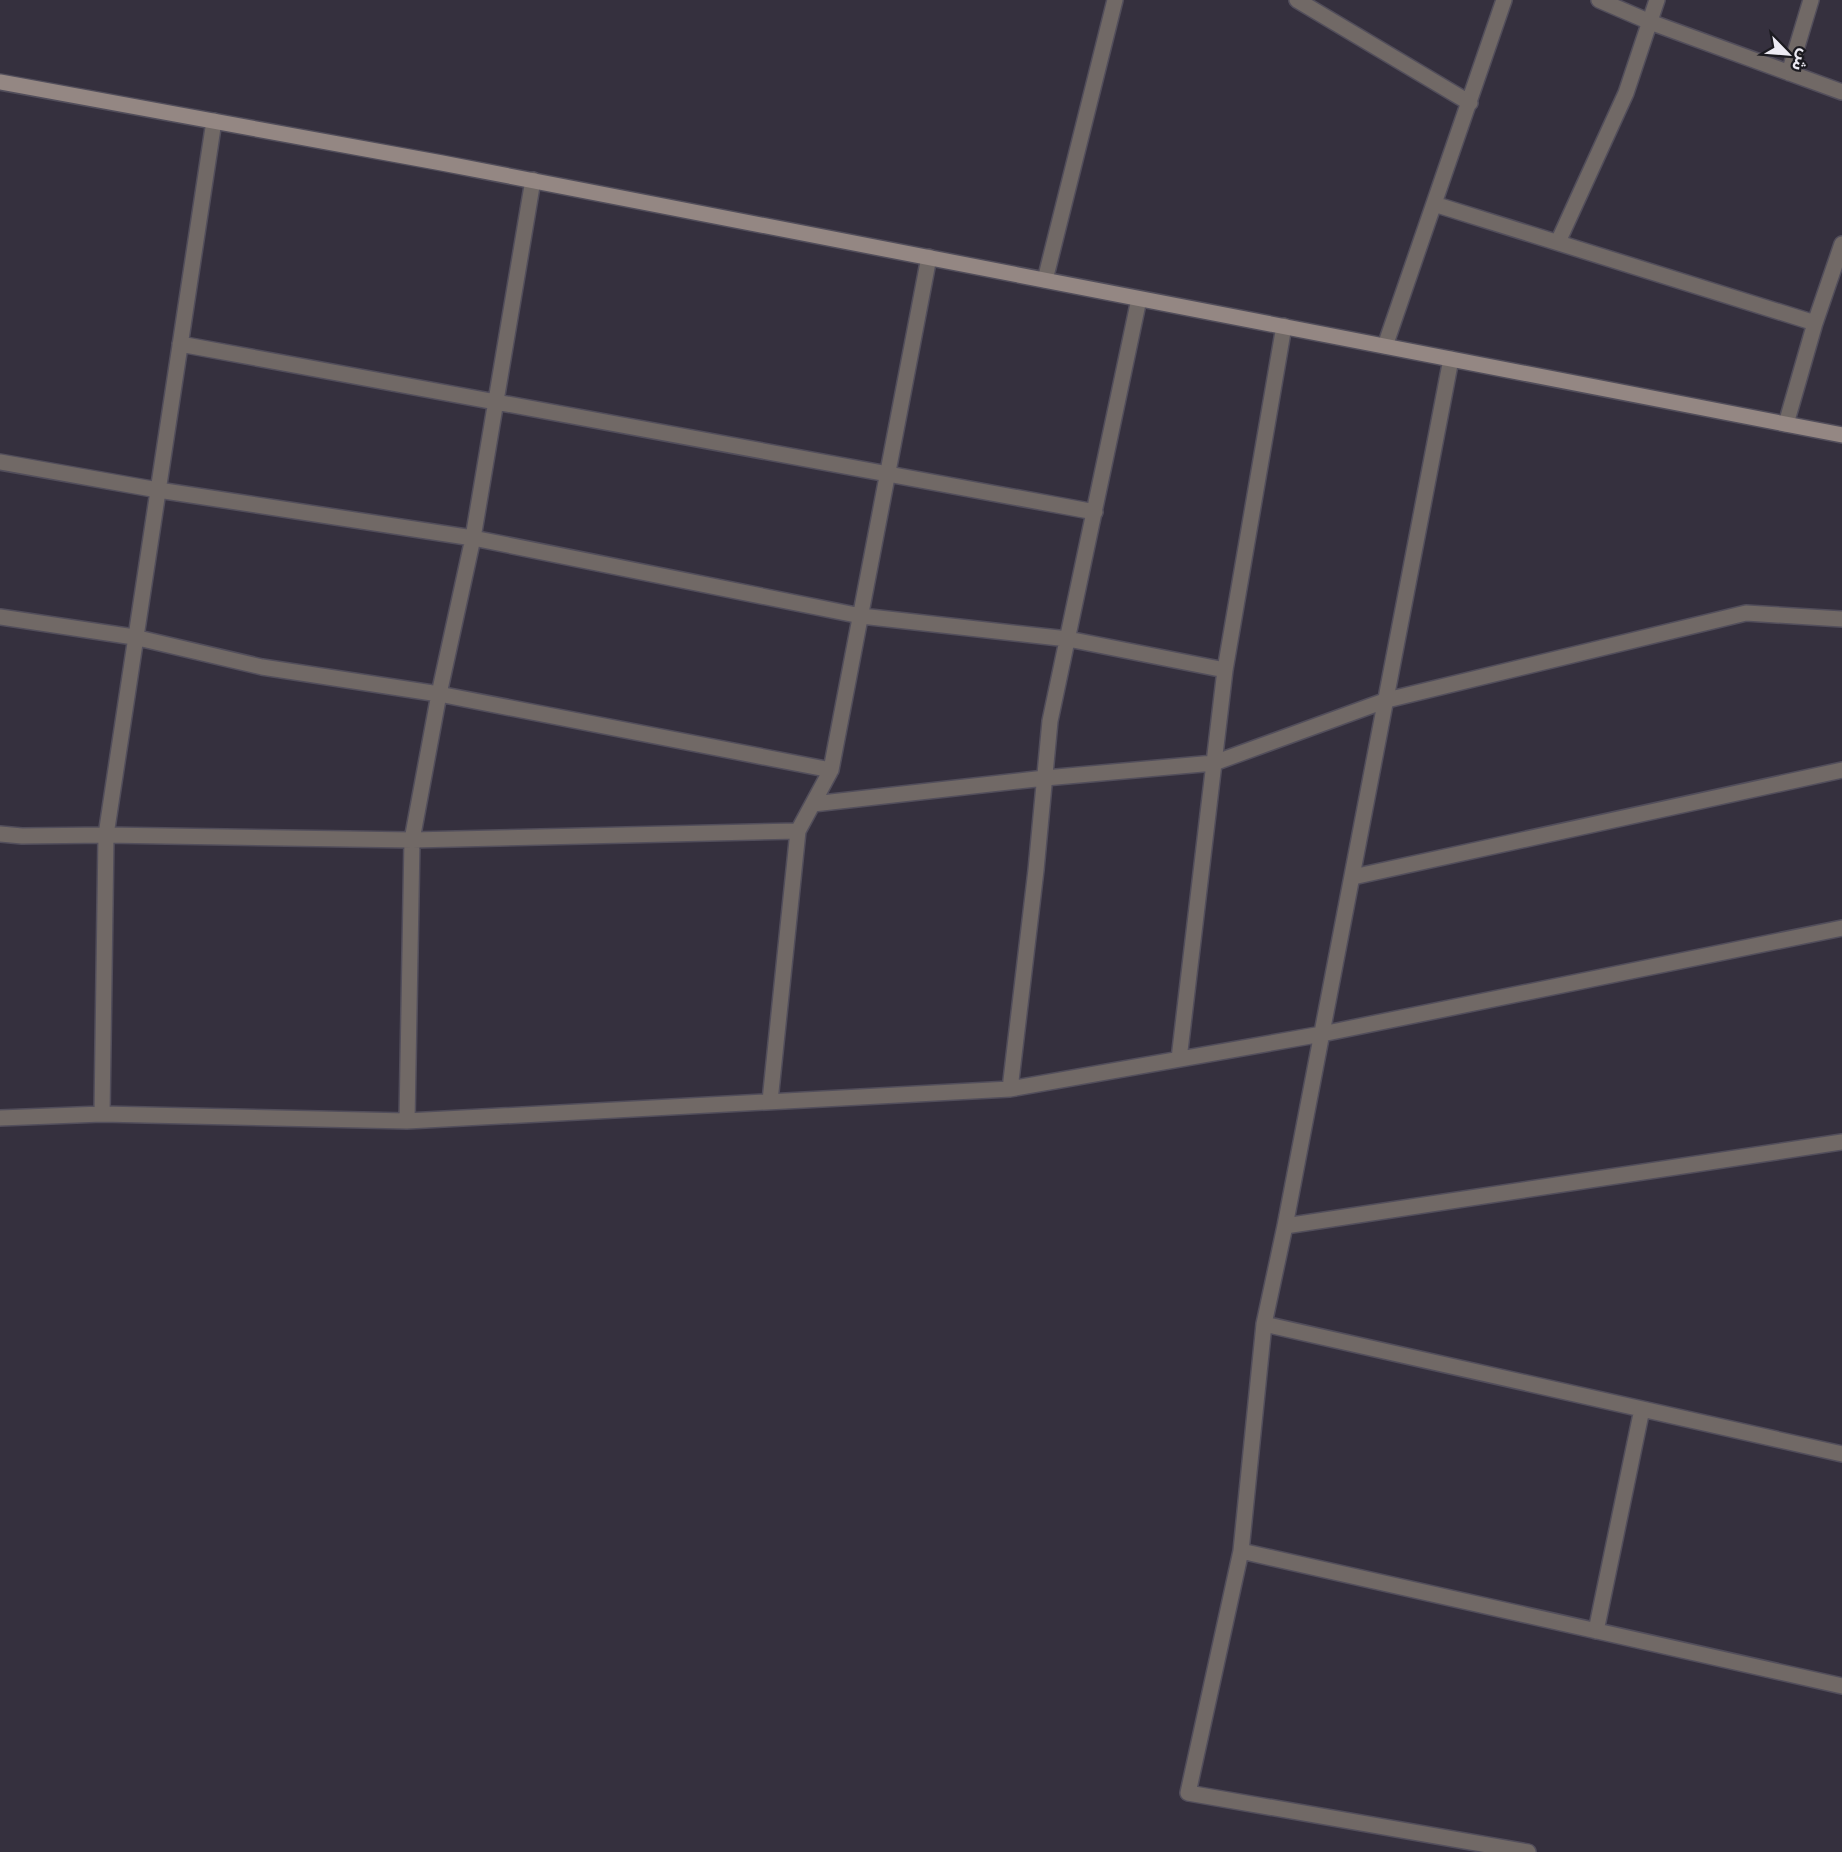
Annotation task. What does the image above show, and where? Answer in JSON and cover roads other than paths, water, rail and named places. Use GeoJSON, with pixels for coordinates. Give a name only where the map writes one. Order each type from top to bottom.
{"type":"FeatureCollection","features":[{"type":"Feature","properties":{"kind":"main road"},"geometry":{"type":"LineString","coordinates":[[0,82],[533,180],[1842,435]]}},
{"type":"Feature","properties":{"kind":"street"},"geometry":{"type":"LineString","coordinates":[[1045,280],[1115,0]]}},
{"type":"Feature","properties":{"kind":"street"},"geometry":{"type":"LineString","coordinates":[[1297,0],[1470,103]]}},
{"type":"Feature","properties":{"kind":"street"},"geometry":{"type":"LineString","coordinates":[[1385,346],[1504,0]]}},
{"type":"Feature","properties":{"kind":"street"},"geometry":{"type":"LineString","coordinates":[[1599,0],[1650,22],[1842,92]]}},
{"type":"Feature","properties":{"kind":"street"},"geometry":{"type":"LineString","coordinates":[[1558,242],[1626,93],[1657,0]]}},
{"type":"Feature","properties":{"kind":"street"},"geometry":{"type":"LineString","coordinates":[[1789,73],[1811,0]]}},
{"type":"Feature","properties":{"kind":"street"},"geometry":{"type":"LineString","coordinates":[[102,1113],[106,835],[134,637],[214,121]]}},
{"type":"Feature","properties":{"kind":"street"},"geometry":{"type":"LineString","coordinates":[[407,1121],[412,840],[439,694],[473,538],[533,180]]}},
{"type":"Feature","properties":{"kind":"street"},"geometry":{"type":"LineString","coordinates":[[1434,204],[1815,323]]}},
{"type":"Feature","properties":{"kind":"street"},"geometry":{"type":"LineString","coordinates":[[1786,424],[1815,323],[1842,244]]}},
{"type":"Feature","properties":{"kind":"street"},"geometry":{"type":"LineString","coordinates":[[771,1101],[798,831],[831,770],[929,257]]}},
{"type":"Feature","properties":{"kind":"street"},"geometry":{"type":"LineString","coordinates":[[1010,1089],[1050,721],[1140,298]]}},
{"type":"Feature","properties":{"kind":"street"},"geometry":{"type":"LineString","coordinates":[[1179,1059],[1225,670],[1284,326]]}},
{"type":"Feature","properties":{"kind":"street"},"geometry":{"type":"LineString","coordinates":[[180,344],[1095,512]]}},
{"type":"Feature","properties":{"kind":"street"},"geometry":{"type":"LineString","coordinates":[[1451,359],[1353,877],[1264,1324],[1241,1551],[1188,1793],[1528,1852]]}},
{"type":"Feature","properties":{"kind":"street"},"geometry":{"type":"LineString","coordinates":[[0,462],[158,490],[473,538],[861,616],[1068,639],[1225,670]]}},
{"type":"Feature","properties":{"kind":"street"},"geometry":{"type":"LineString","coordinates":[[813,804],[1045,778],[1214,763],[1387,700],[1746,612],[1842,619]]}},
{"type":"Feature","properties":{"kind":"street"},"geometry":{"type":"LineString","coordinates":[[0,617],[134,637],[262,667],[439,694],[831,770]]}},
{"type":"Feature","properties":{"kind":"street"},"geometry":{"type":"LineString","coordinates":[[1353,877],[1842,770]]}},
{"type":"Feature","properties":{"kind":"street"},"geometry":{"type":"LineString","coordinates":[[0,834],[412,840],[798,831]]}},
{"type":"Feature","properties":{"kind":"street"},"geometry":{"type":"LineString","coordinates":[[0,1118],[102,1113],[407,1121],[1010,1089],[1322,1034],[1842,928]]}},
{"type":"Feature","properties":{"kind":"street"},"geometry":{"type":"LineString","coordinates":[[1285,1226],[1842,1142]]}},
{"type":"Feature","properties":{"kind":"street"},"geometry":{"type":"LineString","coordinates":[[1264,1324],[1842,1454]]}},
{"type":"Feature","properties":{"kind":"street"},"geometry":{"type":"LineString","coordinates":[[1596,1631],[1642,1409]]}},
{"type":"Feature","properties":{"kind":"street"},"geometry":{"type":"LineString","coordinates":[[1241,1551],[1842,1686]]}}]}
